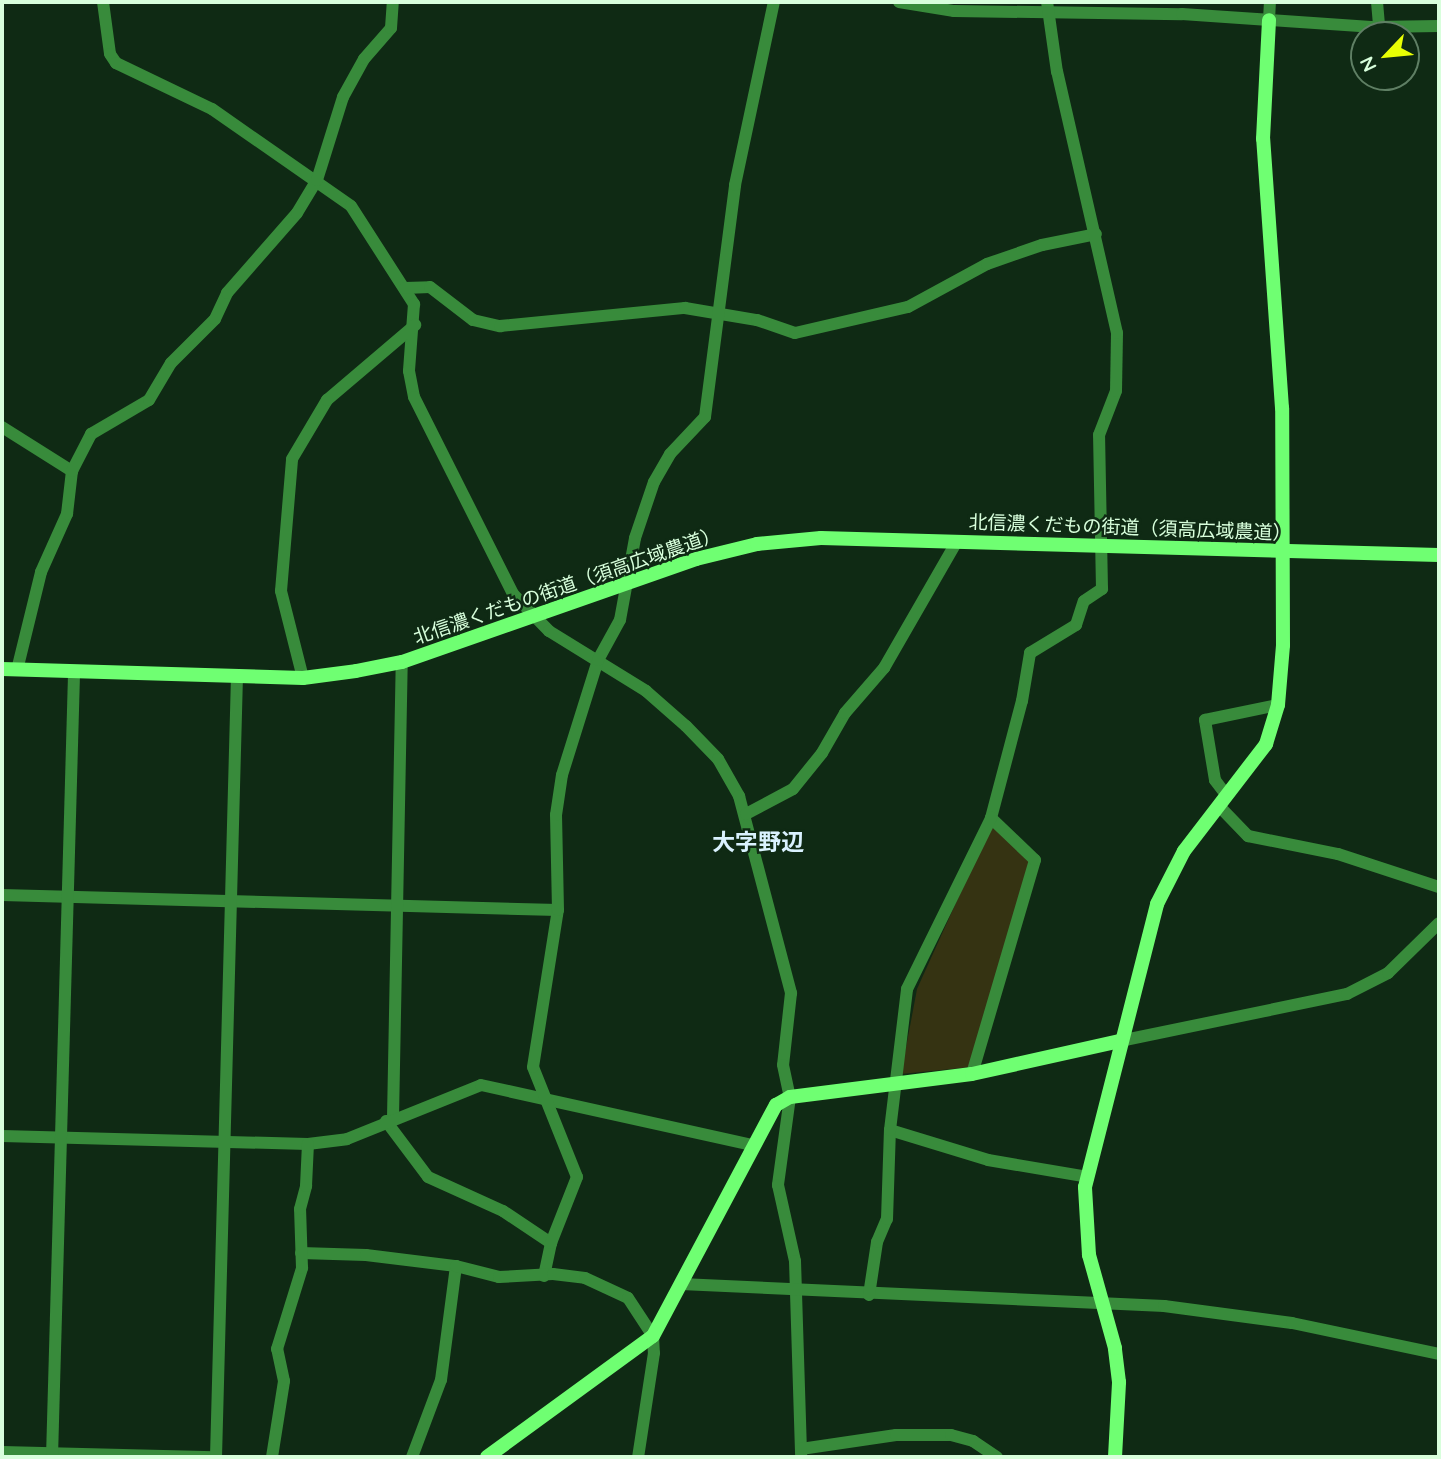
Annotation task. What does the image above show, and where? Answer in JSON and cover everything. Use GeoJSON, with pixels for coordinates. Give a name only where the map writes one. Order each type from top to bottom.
{"type":"FeatureCollection","features":[{"type":"Feature","properties":{"kind":"street"},"geometry":{"type":"LineString","coordinates":[[103,2],[110,54],[116,63],[212,109],[351,206],[414,304],[415,325],[409,371],[414,397],[513,594],[534,616],[574,649],[598,660],[646,691],[718,759],[746,814],[791,993],[783,1065],[790,1097],[778,1185],[788,1219],[795,1292],[802,1382],[801,1453],[896,1435],[951,1435],[998,1457]]}},
{"type":"Feature","properties":{"kind":"street"},"geometry":{"type":"LineString","coordinates":[[18,670],[41,572],[67,514],[72,471],[91,434],[149,400],[171,363],[215,319],[227,293],[297,213],[317,180],[343,97],[363,59],[391,28],[393,2]]}},
{"type":"Feature","properties":{"kind":"street"},"geometry":{"type":"LineString","coordinates":[[544,1276],[551,1242],[577,1177],[533,1067],[558,910],[556,815],[562,775],[598,660],[620,620],[635,538],[654,482],[670,454],[705,417],[716,313],[735,185],[774,2]]}},
{"type":"Feature","properties":{"kind":"street"},"geometry":{"type":"LineString","coordinates":[[899,2],[954,11],[1048,7],[1350,25]]}},
{"type":"Feature","properties":{"kind":"street"},"geometry":{"type":"LineString","coordinates":[[1115,1457],[1119,1382],[1115,1348],[1089,1255],[1088,1177],[1120,1041],[1157,904],[1184,851],[1266,744],[1278,705],[1283,645],[1282,408],[1263,139],[1270,2]]}},
{"type":"Feature","properties":{"kind":"street"},"geometry":{"type":"LineString","coordinates":[[1377,2],[1379,21]]}},
{"type":"Feature","properties":{"kind":"street"},"geometry":{"type":"LineString","coordinates":[[869,1295],[877,1242],[887,1219],[890,1129],[907,989],[991,818],[1023,701],[1030,653],[1076,625],[1084,601],[1102,589],[1099,435],[1116,391],[1117,333],[1057,72],[1048,7]]}},
{"type":"Feature","properties":{"kind":"street"},"geometry":{"type":"LineString","coordinates":[[1420,26],[1439,26]]}},
{"type":"Feature","properties":{"kind":"street"},"geometry":{"type":"LineString","coordinates":[[405,288],[430,288],[473,320],[500,326],[567,323],[660,308],[716,313],[795,333],[851,323],[908,307],[998,260],[1042,244],[1096,234]]}},
{"type":"Feature","properties":{"kind":"street"},"geometry":{"type":"LineString","coordinates":[[303,678],[281,591],[292,459],[327,400],[415,325]]}},
{"type":"Feature","properties":{"kind":"street"},"geometry":{"type":"LineString","coordinates":[[2,427],[72,471]]}},
{"type":"Feature","properties":{"kind":"street","name":"北信濃くだもの街道（須高広域農道）"},"geometry":{"type":"LineString","coordinates":[[2,670],[303,678],[402,662],[627,582],[757,544],[821,538],[1439,555]]}},
{"type":"Feature","properties":{"kind":"street"},"geometry":{"type":"LineString","coordinates":[[746,814],[793,789],[822,753],[845,713],[890,658],[956,543]]}},
{"type":"Feature","properties":{"kind":"street"},"geometry":{"type":"LineString","coordinates":[[402,662],[390,1119],[428,1177],[503,1211],[551,1242]]}},
{"type":"Feature","properties":{"kind":"street"},"geometry":{"type":"LineString","coordinates":[[52,1455],[74,674]]}},
{"type":"Feature","properties":{"kind":"street"},"geometry":{"type":"LineString","coordinates":[[2,1452],[215,1457],[233,899],[237,677]]}},
{"type":"Feature","properties":{"kind":"street"},"geometry":{"type":"LineString","coordinates":[[1278,705],[1205,720],[1215,780],[1223,801],[1248,836],[1338,854],[1439,887]]}},
{"type":"Feature","properties":{"kind":"street"},"geometry":{"type":"LineString","coordinates":[[972,1074],[1035,860],[991,818]]}},
{"type":"Feature","properties":{"kind":"street"},"geometry":{"type":"LineString","coordinates":[[2,895],[66,899],[233,899],[558,910]]}},
{"type":"Feature","properties":{"kind":"street"},"geometry":{"type":"LineString","coordinates":[[487,1457],[653,1336],[751,1145],[776,1105],[790,1097],[972,1074],[1347,994],[1388,973],[1439,923]]}},
{"type":"Feature","properties":{"kind":"street"},"geometry":{"type":"LineString","coordinates":[[2,1136],[308,1144],[347,1139],[390,1119],[481,1085],[547,1102],[751,1145]]}},
{"type":"Feature","properties":{"kind":"street"},"geometry":{"type":"LineString","coordinates":[[890,1129],[988,1160],[1088,1177]]}},
{"type":"Feature","properties":{"kind":"street"},"geometry":{"type":"LineString","coordinates":[[272,1457],[284,1381],[276,1349],[302,1268],[300,1209],[306,1185],[308,1144]]}},
{"type":"Feature","properties":{"kind":"street"},"geometry":{"type":"LineString","coordinates":[[301,1253],[366,1255],[456,1266],[499,1278],[585,1278],[621,1293],[653,1336],[654,1353],[638,1457]]}},
{"type":"Feature","properties":{"kind":"street"},"geometry":{"type":"LineString","coordinates":[[412,1457],[440,1380],[456,1266]]}},
{"type":"Feature","properties":{"kind":"street"},"geometry":{"type":"LineString","coordinates":[[681,1284],[795,1292],[1101,1302],[1292,1323],[1439,1354]]}},
{"type":"Feature","properties":{"kind":"shaded area"},"geometry":{"type":"Polygon","coordinates":[[[992,823],[1032,861],[972,1067],[901,1074],[917,989],[992,823]]]}},
{"type":"Feature","properties":{"kind":"district","name":"大字野辺"},"geometry":{"type":"Point","coordinates":[758,842]}}]}
